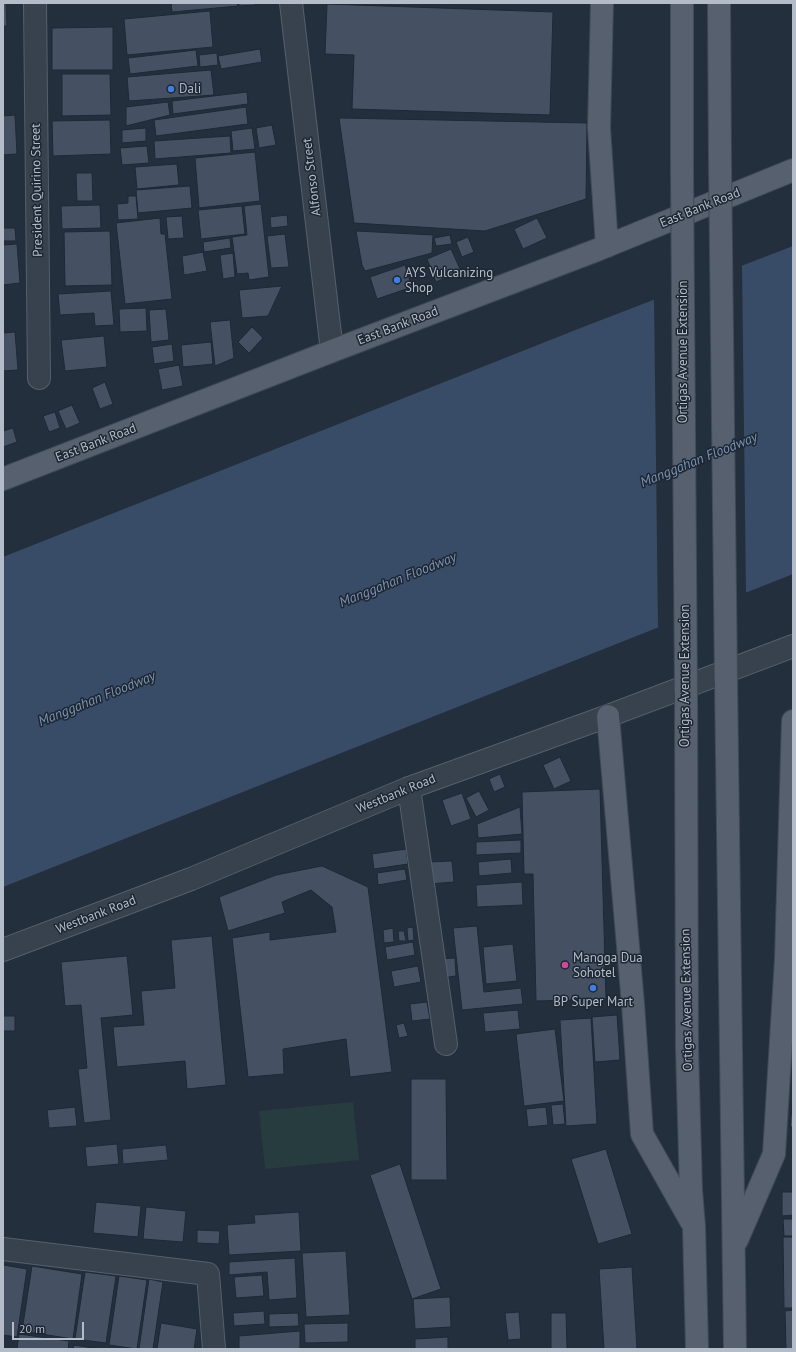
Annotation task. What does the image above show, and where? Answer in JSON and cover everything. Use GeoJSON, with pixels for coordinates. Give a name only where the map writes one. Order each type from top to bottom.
{"type":"FeatureCollection","features":[{"type":"Feature","properties":{"kind":"main road"},"geometry":{"type":"LineString","coordinates":[[602,3],[599,128],[607,246]]}},
{"type":"Feature","properties":{"kind":"main road","name":"Ortigas Avenue Extension"},"geometry":{"type":"LineString","coordinates":[[682,3],[687,1049],[697,1349]]}},
{"type":"Feature","properties":{"kind":"main road"},"geometry":{"type":"LineString","coordinates":[[718,3],[735,1349]]}},
{"type":"Feature","properties":{"kind":"main road","name":"East Bank Road"},"geometry":{"type":"LineString","coordinates":[[3,479],[607,246],[793,170]]}},
{"type":"Feature","properties":{"kind":"main road"},"geometry":{"type":"LineString","coordinates":[[608,716],[633,1004],[642,1134],[694,1227]]}},
{"type":"Feature","properties":{"kind":"main road"},"geometry":{"type":"LineString","coordinates":[[734,1246],[774,1154],[786,959],[793,721]]}},
{"type":"Feature","properties":{"kind":"street","name":"President Quirino Street"},"geometry":{"type":"LineString","coordinates":[[35,3],[39,378]]}},
{"type":"Feature","properties":{"kind":"street","name":"Alfonso Street"},"geometry":{"type":"LineString","coordinates":[[291,3],[332,351]]}},
{"type":"Feature","properties":{"kind":"street","name":"Westbank Road"},"geometry":{"type":"LineString","coordinates":[[3,950],[191,879],[409,788],[608,716],[793,646]]}},
{"type":"Feature","properties":{"kind":"street"},"geometry":{"type":"LineString","coordinates":[[409,788],[446,1044]]}},
{"type":"Feature","properties":{"kind":"street"},"geometry":{"type":"LineString","coordinates":[[3,1249],[208,1274],[214,1349]]}},
{"type":"Feature","properties":{"kind":"green space"},"geometry":{"type":"Polygon","coordinates":[[[353,1102],[359,1160],[265,1169],[259,1111],[353,1102]]]}},
{"type":"Feature","properties":{"kind":"water","name":"Manggahan Floodway"},"geometry":{"type":"Polygon","coordinates":[[[793,246],[793,574],[3,887],[3,557],[578,329],[793,246]]]}},
{"type":"Feature","properties":{"kind":"pier"},"geometry":{"type":"Polygon","coordinates":[[[742,264],[746,594],[658,629],[654,298],[742,264]]]}},
{"type":"Feature","properties":{"kind":"building"},"geometry":{"type":"Polygon","coordinates":[[[3,3],[6,3],[7,26],[3,26],[3,3]]]}},
{"type":"Feature","properties":{"kind":"building"},"geometry":{"type":"Polygon","coordinates":[[[171,3],[237,3],[238,6],[172,12],[171,3]]]}},
{"type":"Feature","properties":{"kind":"building"},"geometry":{"type":"Polygon","coordinates":[[[239,3],[255,3],[256,5],[239,6],[239,3]]]}},
{"type":"Feature","properties":{"kind":"building"},"geometry":{"type":"Polygon","coordinates":[[[327,4],[553,12],[550,115],[352,109],[354,55],[325,54],[327,4]]]}},
{"type":"Feature","properties":{"kind":"building"},"geometry":{"type":"Polygon","coordinates":[[[210,11],[213,47],[127,55],[124,19],[210,11]]]}},
{"type":"Feature","properties":{"kind":"building"},"geometry":{"type":"Polygon","coordinates":[[[113,27],[113,70],[52,70],[52,28],[113,27]]]}},
{"type":"Feature","properties":{"kind":"building"},"geometry":{"type":"Polygon","coordinates":[[[260,49],[262,62],[221,69],[218,56],[260,49]]]}},
{"type":"Feature","properties":{"kind":"building"},"geometry":{"type":"Polygon","coordinates":[[[196,50],[198,66],[130,74],[128,58],[196,50]]]}},
{"type":"Feature","properties":{"kind":"building"},"geometry":{"type":"Polygon","coordinates":[[[217,53],[218,65],[200,67],[199,55],[217,53]]]}},
{"type":"Feature","properties":{"kind":"building","name":"Dali"},"geometry":{"type":"Polygon","coordinates":[[[211,70],[214,95],[129,101],[127,77],[211,70]]]}},
{"type":"Feature","properties":{"kind":"building"},"geometry":{"type":"Polygon","coordinates":[[[62,74],[110,74],[111,115],[62,116],[62,74]]]}},
{"type":"Feature","properties":{"kind":"building"},"geometry":{"type":"Polygon","coordinates":[[[247,92],[248,104],[173,114],[172,101],[247,92]]]}},
{"type":"Feature","properties":{"kind":"building"},"geometry":{"type":"Polygon","coordinates":[[[168,102],[170,115],[126,126],[126,107],[168,102]]]}},
{"type":"Feature","properties":{"kind":"building"},"geometry":{"type":"Polygon","coordinates":[[[246,107],[248,124],[156,136],[154,120],[246,107]]]}},
{"type":"Feature","properties":{"kind":"building"},"geometry":{"type":"Polygon","coordinates":[[[15,115],[17,154],[3,155],[3,116],[15,115]]]}},
{"type":"Feature","properties":{"kind":"building"},"geometry":{"type":"Polygon","coordinates":[[[339,118],[587,123],[586,199],[485,231],[354,223],[339,118]]]}},
{"type":"Feature","properties":{"kind":"building"},"geometry":{"type":"Polygon","coordinates":[[[110,120],[111,154],[53,156],[52,121],[110,120]]]}},
{"type":"Feature","properties":{"kind":"building"},"geometry":{"type":"Polygon","coordinates":[[[272,125],[276,145],[259,148],[256,128],[272,125]]]}},
{"type":"Feature","properties":{"kind":"building"},"geometry":{"type":"Polygon","coordinates":[[[146,128],[146,141],[122,143],[122,130],[146,128]]]}},
{"type":"Feature","properties":{"kind":"building"},"geometry":{"type":"Polygon","coordinates":[[[252,128],[255,149],[233,151],[231,131],[252,128]]]}},
{"type":"Feature","properties":{"kind":"building"},"geometry":{"type":"Polygon","coordinates":[[[230,136],[231,153],[155,159],[154,141],[230,136]]]}},
{"type":"Feature","properties":{"kind":"building"},"geometry":{"type":"Polygon","coordinates":[[[147,146],[149,163],[122,165],[120,148],[147,146]]]}},
{"type":"Feature","properties":{"kind":"building"},"geometry":{"type":"Polygon","coordinates":[[[255,152],[260,201],[199,208],[195,158],[255,152]]]}},
{"type":"Feature","properties":{"kind":"building"},"geometry":{"type":"Polygon","coordinates":[[[177,164],[179,185],[137,189],[135,167],[177,164]]]}},
{"type":"Feature","properties":{"kind":"building"},"geometry":{"type":"Polygon","coordinates":[[[76,173],[92,173],[93,201],[77,201],[76,173]]]}},
{"type":"Feature","properties":{"kind":"building"},"geometry":{"type":"Polygon","coordinates":[[[190,186],[192,208],[138,213],[136,190],[190,186]]]}},
{"type":"Feature","properties":{"kind":"building"},"geometry":{"type":"Polygon","coordinates":[[[128,196],[136,196],[138,219],[118,220],[117,204],[128,203],[128,196]]]}},
{"type":"Feature","properties":{"kind":"building"},"geometry":{"type":"Polygon","coordinates":[[[261,204],[269,277],[249,280],[248,273],[237,274],[232,237],[247,235],[244,206],[261,204]]]}},
{"type":"Feature","properties":{"kind":"building"},"geometry":{"type":"Polygon","coordinates":[[[100,205],[101,228],[62,229],[61,206],[100,205]]]}},
{"type":"Feature","properties":{"kind":"building"},"geometry":{"type":"Polygon","coordinates":[[[242,206],[245,234],[201,239],[198,210],[242,206]]]}},
{"type":"Feature","properties":{"kind":"building"},"geometry":{"type":"Polygon","coordinates":[[[287,215],[288,226],[271,228],[270,217],[287,215]]]}},
{"type":"Feature","properties":{"kind":"building"},"geometry":{"type":"Polygon","coordinates":[[[182,216],[184,238],[168,239],[166,217],[182,216]]]}},
{"type":"Feature","properties":{"kind":"building"},"geometry":{"type":"Polygon","coordinates":[[[160,218],[161,234],[165,234],[172,299],[125,304],[116,223],[160,218]]]}},
{"type":"Feature","properties":{"kind":"building"},"geometry":{"type":"Polygon","coordinates":[[[537,218],[547,238],[523,249],[514,229],[537,218]]]}},
{"type":"Feature","properties":{"kind":"building"},"geometry":{"type":"Polygon","coordinates":[[[3,228],[15,228],[16,241],[3,241],[3,228]]]}},
{"type":"Feature","properties":{"kind":"building"},"geometry":{"type":"Polygon","coordinates":[[[110,231],[112,285],[65,286],[64,232],[110,231]]]}},
{"type":"Feature","properties":{"kind":"building"},"geometry":{"type":"Polygon","coordinates":[[[356,231],[433,235],[432,253],[365,271],[362,265],[356,231]]]}},
{"type":"Feature","properties":{"kind":"building"},"geometry":{"type":"Polygon","coordinates":[[[285,234],[289,267],[271,268],[267,236],[285,234]]]}},
{"type":"Feature","properties":{"kind":"building"},"geometry":{"type":"Polygon","coordinates":[[[450,235],[452,244],[436,246],[434,238],[450,235]]]}},
{"type":"Feature","properties":{"kind":"building"},"geometry":{"type":"Polygon","coordinates":[[[468,237],[474,252],[462,257],[456,242],[468,237]]]}},
{"type":"Feature","properties":{"kind":"building"},"geometry":{"type":"Polygon","coordinates":[[[230,238],[231,248],[204,252],[203,242],[230,238]]]}},
{"type":"Feature","properties":{"kind":"building"},"geometry":{"type":"Polygon","coordinates":[[[17,244],[20,283],[3,285],[3,245],[17,244]]]}},
{"type":"Feature","properties":{"kind":"building"},"geometry":{"type":"Polygon","coordinates":[[[451,249],[461,271],[436,282],[427,259],[451,249]]]}},
{"type":"Feature","properties":{"kind":"building"},"geometry":{"type":"Polygon","coordinates":[[[203,252],[207,271],[184,275],[182,256],[203,252]]]}},
{"type":"Feature","properties":{"kind":"building"},"geometry":{"type":"Polygon","coordinates":[[[233,253],[235,277],[223,279],[220,255],[233,253]]]}},
{"type":"Feature","properties":{"kind":"building"},"geometry":{"type":"Polygon","coordinates":[[[405,265],[412,287],[377,299],[370,277],[405,265]]]}},
{"type":"Feature","properties":{"kind":"building"},"geometry":{"type":"Polygon","coordinates":[[[282,286],[268,316],[242,318],[239,290],[282,286]]]}},
{"type":"Feature","properties":{"kind":"building"},"geometry":{"type":"Polygon","coordinates":[[[111,291],[114,325],[95,326],[94,313],[60,315],[58,294],[111,291]]]}},
{"type":"Feature","properties":{"kind":"building"},"geometry":{"type":"Polygon","coordinates":[[[146,308],[147,331],[120,332],[119,309],[146,308]]]}},
{"type":"Feature","properties":{"kind":"building"},"geometry":{"type":"Polygon","coordinates":[[[166,309],[169,340],[151,342],[149,310],[166,309]]]}},
{"type":"Feature","properties":{"kind":"building"},"geometry":{"type":"Polygon","coordinates":[[[230,320],[234,358],[215,366],[210,322],[230,320]]]}},
{"type":"Feature","properties":{"kind":"building"},"geometry":{"type":"Polygon","coordinates":[[[252,327],[263,338],[249,353],[238,342],[252,327]]]}},
{"type":"Feature","properties":{"kind":"building"},"geometry":{"type":"Polygon","coordinates":[[[15,332],[18,370],[3,371],[3,333],[15,332]]]}},
{"type":"Feature","properties":{"kind":"building"},"geometry":{"type":"Polygon","coordinates":[[[104,336],[107,367],[65,371],[61,340],[104,336]]]}},
{"type":"Feature","properties":{"kind":"building"},"geometry":{"type":"Polygon","coordinates":[[[211,342],[213,364],[183,367],[181,345],[211,342]]]}},
{"type":"Feature","properties":{"kind":"building"},"geometry":{"type":"Polygon","coordinates":[[[172,344],[174,361],[154,364],[152,347],[172,344]]]}},
{"type":"Feature","properties":{"kind":"building"},"geometry":{"type":"Polygon","coordinates":[[[179,365],[183,386],[162,390],[158,369],[179,365]]]}},
{"type":"Feature","properties":{"kind":"building"},"geometry":{"type":"Polygon","coordinates":[[[105,382],[113,404],[100,409],[92,388],[105,382]]]}},
{"type":"Feature","properties":{"kind":"building"},"geometry":{"type":"Polygon","coordinates":[[[72,405],[80,423],[66,429],[58,411],[72,405]]]}},
{"type":"Feature","properties":{"kind":"building"},"geometry":{"type":"Polygon","coordinates":[[[55,412],[60,428],[49,432],[43,416],[55,412]]]}},
{"type":"Feature","properties":{"kind":"building"},"geometry":{"type":"Polygon","coordinates":[[[13,428],[17,442],[3,447],[3,431],[13,428]]]}},
{"type":"Feature","properties":{"kind":"building"},"geometry":{"type":"Polygon","coordinates":[[[560,757],[571,781],[554,789],[543,765],[560,757]]]}},
{"type":"Feature","properties":{"kind":"building"},"geometry":{"type":"Polygon","coordinates":[[[500,774],[505,787],[494,792],[489,779],[500,774]]]}},
{"type":"Feature","properties":{"kind":"building"},"geometry":{"type":"Polygon","coordinates":[[[600,789],[606,999],[536,1001],[533,874],[524,874],[522,792],[600,789]]]}},
{"type":"Feature","properties":{"kind":"building"},"geometry":{"type":"Polygon","coordinates":[[[479,791],[489,810],[476,817],[466,798],[479,791]]]}},
{"type":"Feature","properties":{"kind":"building"},"geometry":{"type":"Polygon","coordinates":[[[462,793],[471,819],[451,826],[442,800],[462,793]]]}},
{"type":"Feature","properties":{"kind":"building"},"geometry":{"type":"Polygon","coordinates":[[[520,807],[522,834],[478,838],[477,824],[520,807]]]}},
{"type":"Feature","properties":{"kind":"building"},"geometry":{"type":"Polygon","coordinates":[[[521,840],[521,853],[476,855],[476,842],[521,840]]]}},
{"type":"Feature","properties":{"kind":"building"},"geometry":{"type":"Polygon","coordinates":[[[406,849],[408,864],[374,869],[372,854],[406,849]]]}},
{"type":"Feature","properties":{"kind":"building"},"geometry":{"type":"Polygon","coordinates":[[[511,859],[512,873],[479,876],[478,862],[511,859]]]}},
{"type":"Feature","properties":{"kind":"building"},"geometry":{"type":"Polygon","coordinates":[[[452,861],[454,882],[429,884],[428,862],[452,861]]]}},
{"type":"Feature","properties":{"kind":"building"},"geometry":{"type":"Polygon","coordinates":[[[322,866],[368,887],[392,1072],[350,1077],[346,1039],[283,1049],[284,1074],[248,1077],[232,938],[270,932],[270,940],[336,932],[332,907],[311,890],[282,902],[285,913],[228,931],[219,897],[276,875],[322,866]]]}},
{"type":"Feature","properties":{"kind":"building"},"geometry":{"type":"Polygon","coordinates":[[[405,869],[407,880],[378,885],[377,873],[405,869]]]}},
{"type":"Feature","properties":{"kind":"building"},"geometry":{"type":"Polygon","coordinates":[[[522,882],[523,905],[477,907],[476,885],[522,882]]]}},
{"type":"Feature","properties":{"kind":"building"},"geometry":{"type":"Polygon","coordinates":[[[477,926],[484,992],[521,988],[523,1004],[462,1010],[453,928],[477,926]]]}},
{"type":"Feature","properties":{"kind":"building"},"geometry":{"type":"Polygon","coordinates":[[[413,927],[414,940],[408,941],[407,928],[413,927]]]}},
{"type":"Feature","properties":{"kind":"building"},"geometry":{"type":"Polygon","coordinates":[[[393,928],[394,942],[384,943],[383,930],[393,928]]]}},
{"type":"Feature","properties":{"kind":"building"},"geometry":{"type":"Polygon","coordinates":[[[398,931],[404,931],[406,941],[399,941],[398,931]]]}},
{"type":"Feature","properties":{"kind":"building"},"geometry":{"type":"Polygon","coordinates":[[[212,936],[226,1085],[187,1089],[185,1061],[117,1067],[113,1027],[144,1025],[141,991],[175,988],[171,940],[212,936]]]}},
{"type":"Feature","properties":{"kind":"building"},"geometry":{"type":"Polygon","coordinates":[[[413,942],[415,955],[387,960],[385,947],[413,942]]]}},
{"type":"Feature","properties":{"kind":"building"},"geometry":{"type":"Polygon","coordinates":[[[513,944],[517,981],[486,984],[483,947],[513,944]]]}},
{"type":"Feature","properties":{"kind":"building"},"geometry":{"type":"Polygon","coordinates":[[[127,956],[133,1015],[101,1018],[111,1120],[84,1123],[78,1069],[87,1068],[81,1005],[65,1006],[61,962],[127,956]]]}},
{"type":"Feature","properties":{"kind":"building"},"geometry":{"type":"Polygon","coordinates":[[[455,958],[456,976],[441,978],[440,959],[455,958]]]}},
{"type":"Feature","properties":{"kind":"building"},"geometry":{"type":"Polygon","coordinates":[[[418,966],[421,982],[394,987],[391,971],[418,966]]]}},
{"type":"Feature","properties":{"kind":"building"},"geometry":{"type":"Polygon","coordinates":[[[427,1002],[430,1019],[412,1021],[410,1004],[427,1002]]]}},
{"type":"Feature","properties":{"kind":"building"},"geometry":{"type":"Polygon","coordinates":[[[518,1010],[520,1029],[485,1032],[483,1013],[518,1010]]]}},
{"type":"Feature","properties":{"kind":"building"},"geometry":{"type":"Polygon","coordinates":[[[617,1015],[620,1060],[595,1062],[592,1017],[617,1015]]]}},
{"type":"Feature","properties":{"kind":"building"},"geometry":{"type":"Polygon","coordinates":[[[3,1016],[15,1016],[15,1031],[3,1031],[3,1016]]]}},
{"type":"Feature","properties":{"kind":"building"},"geometry":{"type":"Polygon","coordinates":[[[591,1018],[597,1124],[566,1126],[560,1020],[591,1018]]]}},
{"type":"Feature","properties":{"kind":"building"},"geometry":{"type":"Polygon","coordinates":[[[404,1023],[408,1036],[399,1038],[396,1025],[404,1023]]]}},
{"type":"Feature","properties":{"kind":"building"},"geometry":{"type":"Polygon","coordinates":[[[555,1029],[564,1101],[524,1106],[516,1034],[555,1029]]]}},
{"type":"Feature","properties":{"kind":"building"},"geometry":{"type":"Polygon","coordinates":[[[411,1079],[446,1079],[447,1180],[411,1180],[411,1079]]]}},
{"type":"Feature","properties":{"kind":"building"},"geometry":{"type":"Polygon","coordinates":[[[793,1098],[793,1127],[790,1127],[793,1098]]]}},
{"type":"Feature","properties":{"kind":"building"},"geometry":{"type":"Polygon","coordinates":[[[563,1104],[565,1124],[553,1125],[551,1105],[563,1104]]]}},
{"type":"Feature","properties":{"kind":"building"},"geometry":{"type":"Polygon","coordinates":[[[75,1107],[77,1126],[49,1128],[47,1110],[75,1107]]]}},
{"type":"Feature","properties":{"kind":"building"},"geometry":{"type":"Polygon","coordinates":[[[546,1107],[548,1125],[528,1127],[526,1109],[546,1107]]]}},
{"type":"Feature","properties":{"kind":"building"},"geometry":{"type":"Polygon","coordinates":[[[117,1144],[119,1164],[87,1167],[85,1147],[117,1144]]]}},
{"type":"Feature","properties":{"kind":"building"},"geometry":{"type":"Polygon","coordinates":[[[166,1145],[168,1160],[123,1164],[122,1149],[166,1145]]]}},
{"type":"Feature","properties":{"kind":"building"},"geometry":{"type":"Polygon","coordinates":[[[606,1149],[632,1234],[598,1244],[571,1159],[606,1149]]]}},
{"type":"Feature","properties":{"kind":"building"},"geometry":{"type":"Polygon","coordinates":[[[400,1164],[441,1289],[412,1299],[370,1175],[400,1164]]]}},
{"type":"Feature","properties":{"kind":"building"},"geometry":{"type":"Polygon","coordinates":[[[782,1192],[793,1192],[793,1215],[782,1216],[782,1192]]]}},
{"type":"Feature","properties":{"kind":"building"},"geometry":{"type":"Polygon","coordinates":[[[96,1202],[141,1206],[138,1237],[93,1233],[96,1202]]]}},
{"type":"Feature","properties":{"kind":"building"},"geometry":{"type":"Polygon","coordinates":[[[146,1207],[186,1211],[183,1242],[143,1239],[146,1207]]]}},
{"type":"Feature","properties":{"kind":"building"},"geometry":{"type":"Polygon","coordinates":[[[299,1212],[301,1251],[229,1255],[227,1225],[255,1223],[254,1215],[299,1212]]]}},
{"type":"Feature","properties":{"kind":"building"},"geometry":{"type":"Polygon","coordinates":[[[783,1219],[793,1219],[793,1236],[784,1236],[783,1219]]]}},
{"type":"Feature","properties":{"kind":"building"},"geometry":{"type":"Polygon","coordinates":[[[197,1230],[220,1231],[219,1244],[197,1243],[197,1230]]]}},
{"type":"Feature","properties":{"kind":"building"},"geometry":{"type":"Polygon","coordinates":[[[783,1237],[793,1237],[793,1308],[784,1308],[783,1237]]]}},
{"type":"Feature","properties":{"kind":"building"},"geometry":{"type":"Polygon","coordinates":[[[346,1251],[350,1315],[306,1317],[302,1253],[346,1251]]]}},
{"type":"Feature","properties":{"kind":"building"},"geometry":{"type":"Polygon","coordinates":[[[295,1258],[297,1298],[269,1300],[267,1272],[229,1275],[229,1262],[295,1258]]]}},
{"type":"Feature","properties":{"kind":"building"},"geometry":{"type":"Polygon","coordinates":[[[3,1265],[27,1269],[17,1337],[3,1335],[3,1265]]]}},
{"type":"Feature","properties":{"kind":"building"},"geometry":{"type":"Polygon","coordinates":[[[32,1266],[82,1274],[73,1339],[22,1331],[32,1266]]]}},
{"type":"Feature","properties":{"kind":"building"},"geometry":{"type":"Polygon","coordinates":[[[632,1267],[637,1349],[604,1349],[599,1269],[632,1267]]]}},
{"type":"Feature","properties":{"kind":"building"},"geometry":{"type":"Polygon","coordinates":[[[85,1272],[116,1276],[106,1343],[75,1339],[85,1272]]]}},
{"type":"Feature","properties":{"kind":"building"},"geometry":{"type":"Polygon","coordinates":[[[262,1275],[264,1296],[236,1298],[234,1277],[262,1275]]]}},
{"type":"Feature","properties":{"kind":"building"},"geometry":{"type":"Polygon","coordinates":[[[119,1276],[147,1280],[137,1349],[109,1345],[119,1276]]]}},
{"type":"Feature","properties":{"kind":"building"},"geometry":{"type":"Polygon","coordinates":[[[149,1279],[163,1282],[153,1349],[139,1349],[149,1279]]]}},
{"type":"Feature","properties":{"kind":"building"},"geometry":{"type":"Polygon","coordinates":[[[450,1297],[451,1327],[415,1329],[413,1299],[450,1297]]]}},
{"type":"Feature","properties":{"kind":"building"},"geometry":{"type":"Polygon","coordinates":[[[793,1310],[793,1349],[786,1349],[785,1311],[793,1310]]]}},
{"type":"Feature","properties":{"kind":"building"},"geometry":{"type":"Polygon","coordinates":[[[264,1311],[265,1324],[234,1326],[233,1313],[264,1311]]]}},
{"type":"Feature","properties":{"kind":"building"},"geometry":{"type":"Polygon","coordinates":[[[519,1312],[521,1339],[508,1340],[505,1313],[519,1312]]]}},
{"type":"Feature","properties":{"kind":"building"},"geometry":{"type":"Polygon","coordinates":[[[298,1313],[299,1326],[269,1327],[269,1314],[298,1313]]]}},
{"type":"Feature","properties":{"kind":"building"},"geometry":{"type":"Polygon","coordinates":[[[551,1313],[566,1313],[567,1349],[551,1349],[551,1313]]]}},
{"type":"Feature","properties":{"kind":"building"},"geometry":{"type":"Polygon","coordinates":[[[161,1323],[197,1329],[194,1349],[157,1349],[161,1323]]]}},
{"type":"Feature","properties":{"kind":"building"},"geometry":{"type":"Polygon","coordinates":[[[348,1323],[348,1342],[305,1343],[304,1324],[348,1323]]]}},
{"type":"Feature","properties":{"kind":"building"},"geometry":{"type":"Polygon","coordinates":[[[300,1331],[300,1349],[239,1349],[239,1336],[300,1331]]]}},
{"type":"Feature","properties":{"kind":"building"},"geometry":{"type":"Polygon","coordinates":[[[19,1334],[69,1341],[68,1349],[17,1349],[19,1334]]]}},
{"type":"Feature","properties":{"kind":"building"},"geometry":{"type":"Polygon","coordinates":[[[448,1337],[448,1349],[415,1349],[415,1339],[448,1337]]]}},
{"type":"Feature","properties":{"kind":"building"},"geometry":{"type":"Polygon","coordinates":[[[74,1345],[99,1349],[73,1349],[74,1345]]]}},
{"type":"Feature","properties":{"kind":"place","name":"Dali"},"geometry":{"type":"Point","coordinates":[171,89]}},
{"type":"Feature","properties":{"kind":"place","name":"AYS Vulcanizing Shop"},"geometry":{"type":"Point","coordinates":[397,280]}},
{"type":"Feature","properties":{"kind":"place","name":"Mangga Dua Sohotel"},"geometry":{"type":"Point","coordinates":[565,965]}},
{"type":"Feature","properties":{"kind":"place","name":"BP Super Mart"},"geometry":{"type":"Point","coordinates":[593,988]}}]}
